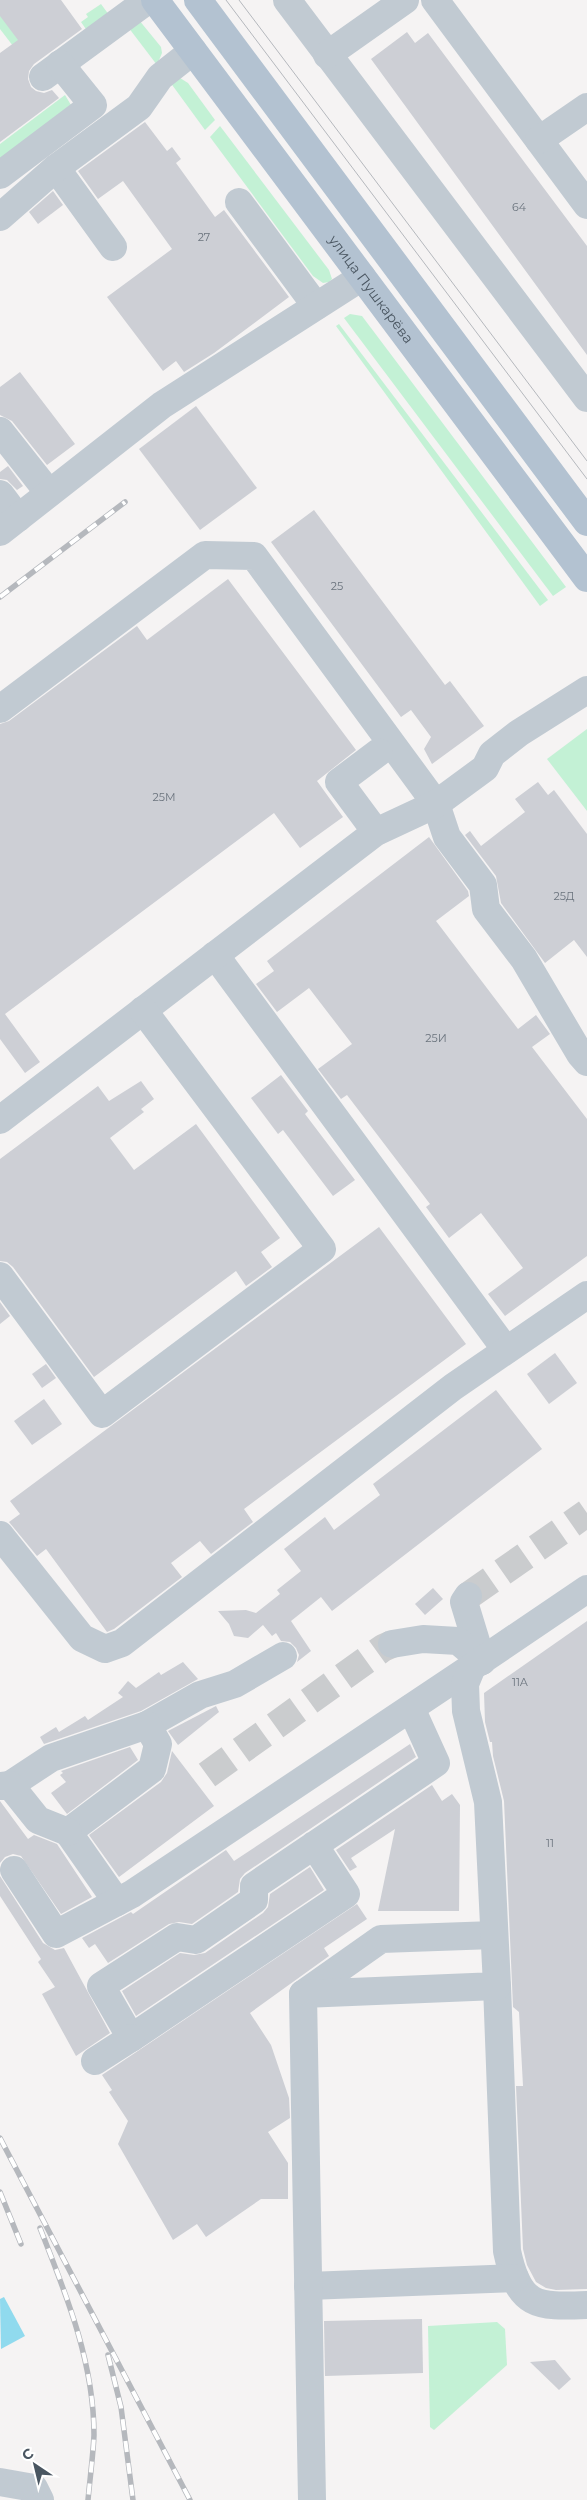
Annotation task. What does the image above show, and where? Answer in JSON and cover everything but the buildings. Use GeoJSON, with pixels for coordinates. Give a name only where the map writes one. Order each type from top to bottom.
{"type":"FeatureCollection","features":[{"type":"Feature","properties":{"kind":"main road","name":"улица Пушкарёва"},"geometry":{"type":"LineString","coordinates":[[155,0],[587,578]]}},
{"type":"Feature","properties":{"kind":"main road"},"geometry":{"type":"LineString","coordinates":[[198,0],[587,522]]}},
{"type":"Feature","properties":{"kind":"main road"},"geometry":{"type":"LineString","coordinates":[[193,51],[221,31]]}},
{"type":"Feature","properties":{"kind":"main road"},"geometry":{"type":"LineString","coordinates":[[362,277],[390,258]]}},
{"type":"Feature","properties":{"kind":"street"},"geometry":{"type":"LineString","coordinates":[[0,175],[93,106],[51,71],[148,0]]}},
{"type":"Feature","properties":{"kind":"street"},"geometry":{"type":"LineString","coordinates":[[287,0],[587,398]]}},
{"type":"Feature","properties":{"kind":"street"},"geometry":{"type":"LineString","coordinates":[[327,55],[405,0]]}},
{"type":"Feature","properties":{"kind":"street"},"geometry":{"type":"LineString","coordinates":[[435,0],[587,205]]}},
{"type":"Feature","properties":{"kind":"street"},"geometry":{"type":"LineString","coordinates":[[0,217],[56,168],[139,107],[160,76],[193,51]]}},
{"type":"Feature","properties":{"kind":"street"},"geometry":{"type":"LineString","coordinates":[[539,140],[587,107]]}},
{"type":"Feature","properties":{"kind":"street"},"geometry":{"type":"LineString","coordinates":[[56,168],[113,248]]}},
{"type":"Feature","properties":{"kind":"street"},"geometry":{"type":"LineString","coordinates":[[239,202],[316,306]]}},
{"type":"Feature","properties":{"kind":"street"},"geometry":{"type":"LineString","coordinates":[[0,494],[9,525],[162,405],[362,277]]}},
{"type":"Feature","properties":{"kind":"street"},"geometry":{"type":"LineString","coordinates":[[0,430],[49,493]]}},
{"type":"Feature","properties":{"kind":"street"},"geometry":{"type":"LineString","coordinates":[[0,709],[205,555],[254,556],[436,804],[447,837],[483,885],[486,909],[524,959],[580,1054],[587,1062]]}},
{"type":"Feature","properties":{"kind":"street"},"geometry":{"type":"LineString","coordinates":[[0,1120],[376,832],[436,804],[486,768],[492,754],[519,733],[587,690]]}},
{"type":"Feature","properties":{"kind":"street"},"geometry":{"type":"LineString","coordinates":[[376,832],[339,782],[379,752]]}},
{"type":"Feature","properties":{"kind":"street"},"geometry":{"type":"LineString","coordinates":[[215,955],[506,1350]]}},
{"type":"Feature","properties":{"kind":"street"},"geometry":{"type":"LineString","coordinates":[[0,1276],[102,1414],[322,1249],[143,1010]]}},
{"type":"Feature","properties":{"kind":"street"},"geometry":{"type":"LineString","coordinates":[[0,1535],[82,1638],[105,1649],[122,1643],[453,1386],[587,1296]]}},
{"type":"Feature","properties":{"kind":"street"},"geometry":{"type":"LineString","coordinates":[[14,1870],[56,1934],[132,1894],[587,1589]]}},
{"type":"Feature","properties":{"kind":"street"},"geometry":{"type":"LineString","coordinates":[[468,1596],[464,1602],[477,1664],[465,1684],[466,1711],[488,1802],[507,2251],[515,2278],[521,2290],[536,2303],[554,2306],[587,2305]]}},
{"type":"Feature","properties":{"kind":"street"},"geometry":{"type":"LineString","coordinates":[[392,1644],[423,1640],[458,1641],[477,1664]]}},
{"type":"Feature","properties":{"kind":"street"},"geometry":{"type":"LineString","coordinates":[[117,1902],[68,1832],[38,1820],[5,1786],[51,1758],[147,1725],[200,1695],[235,1684],[284,1656]]}},
{"type":"Feature","properties":{"kind":"street"},"geometry":{"type":"LineString","coordinates":[[132,2038],[101,1986],[177,1937],[196,1940],[254,1900],[254,1886],[436,1762],[411,1708]]}},
{"type":"Feature","properties":{"kind":"street"},"geometry":{"type":"LineString","coordinates":[[68,1832],[152,1769],[158,1744],[147,1725]]}},
{"type":"Feature","properties":{"kind":"street"},"geometry":{"type":"LineString","coordinates":[[95,2061],[346,1894],[314,1845]]}},
{"type":"Feature","properties":{"kind":"street"},"geometry":{"type":"LineString","coordinates":[[303,1994],[381,1938],[494,1935]]}},
{"type":"Feature","properties":{"kind":"street"},"geometry":{"type":"LineString","coordinates":[[303,1994],[496,1986]]}},
{"type":"Feature","properties":{"kind":"street"},"geometry":{"type":"LineString","coordinates":[[303,1994],[312,2500]]}},
{"type":"Feature","properties":{"kind":"street"},"geometry":{"type":"LineString","coordinates":[[308,2286],[515,2278]]}},
{"type":"Feature","properties":{"kind":"street"},"geometry":{"type":"LineString","coordinates":[[0,2482],[34,2488],[40,2500]]}},
{"type":"Feature","properties":{"kind":"green space"},"geometry":{"type":"Polygon","coordinates":[[[101,4],[112,19],[90,35],[81,22],[88,17],[86,14],[101,4]]]}},
{"type":"Feature","properties":{"kind":"green space"},"geometry":{"type":"Polygon","coordinates":[[[0,8],[23,39],[13,46],[0,29],[0,8]]]}},
{"type":"Feature","properties":{"kind":"green space"},"geometry":{"type":"Polygon","coordinates":[[[139,20],[161,47],[162,53],[157,65],[125,23],[139,20]]]}},
{"type":"Feature","properties":{"kind":"green space"},"geometry":{"type":"Polygon","coordinates":[[[180,78],[188,83],[215,120],[205,130],[170,82],[180,78]]]}},
{"type":"Feature","properties":{"kind":"green space"},"geometry":{"type":"Polygon","coordinates":[[[65,95],[71,105],[0,159],[0,144],[65,95]]]}},
{"type":"Feature","properties":{"kind":"green space"},"geometry":{"type":"Polygon","coordinates":[[[220,126],[329,270],[332,279],[329,282],[323,283],[313,276],[210,137],[220,126]]]}},
{"type":"Feature","properties":{"kind":"green space"},"geometry":{"type":"Polygon","coordinates":[[[350,314],[362,316],[566,587],[553,596],[344,318],[350,314]]]}},
{"type":"Feature","properties":{"kind":"green space"},"geometry":{"type":"Polygon","coordinates":[[[339,324],[548,600],[540,606],[336,326],[339,324]]]}},
{"type":"Feature","properties":{"kind":"green space"},"geometry":{"type":"Polygon","coordinates":[[[587,729],[587,811],[547,759],[587,729]]]}},
{"type":"Feature","properties":{"kind":"green space"},"geometry":{"type":"Polygon","coordinates":[[[497,2322],[505,2329],[507,2365],[434,2430],[430,2427],[428,2326],[497,2322]]]}},
{"type":"Feature","properties":{"kind":"water"},"geometry":{"type":"Polygon","coordinates":[[[4,2297],[25,2336],[1,2349],[0,2299],[4,2297]]]}},
{"type":"Feature","properties":{"kind":"tunnel"},"geometry":{"type":"LineString","coordinates":[[468,1596],[587,1513]]}},
{"type":"Feature","properties":{"kind":"tunnel"},"geometry":{"type":"LineString","coordinates":[[207,1775],[383,1648],[392,1644]]}},
{"type":"Feature","properties":{"kind":"tram line"},"geometry":{"type":"LineString","coordinates":[[226,0],[587,479]]}},
{"type":"Feature","properties":{"kind":"tram line"},"geometry":{"type":"LineString","coordinates":[[239,0],[587,461]]}},
{"type":"Feature","properties":{"kind":"railway"},"geometry":{"type":"LineString","coordinates":[[0,597],[125,502]]}},
{"type":"Feature","properties":{"kind":"railway"},"geometry":{"type":"LineString","coordinates":[[0,2138],[190,2500]]}},
{"type":"Feature","properties":{"kind":"railway"},"geometry":{"type":"LineString","coordinates":[[0,2192],[21,2244]]}},
{"type":"Feature","properties":{"kind":"railway"},"geometry":{"type":"LineString","coordinates":[[40,2228],[69,2303],[84,2355],[89,2381],[94,2435],[88,2500]]}},
{"type":"Feature","properties":{"kind":"railway"},"geometry":{"type":"LineString","coordinates":[[108,2355],[121,2407],[133,2500]]}}]}
